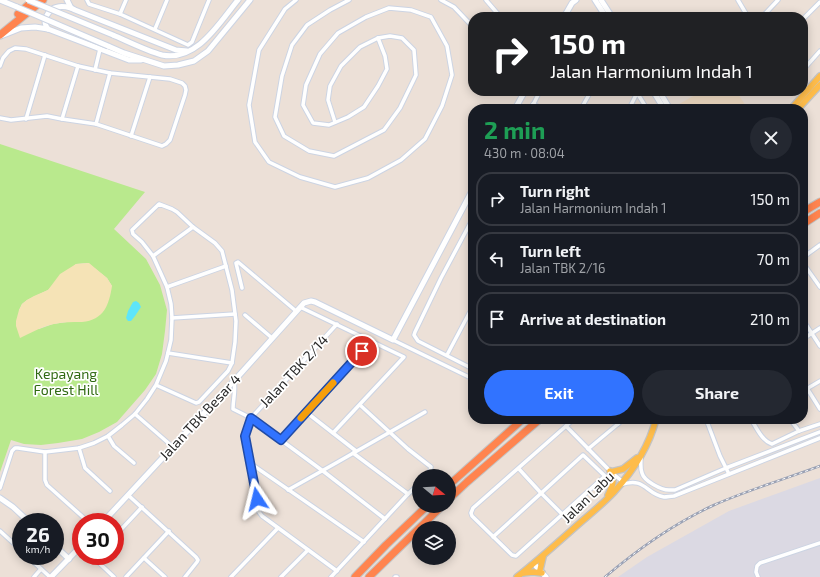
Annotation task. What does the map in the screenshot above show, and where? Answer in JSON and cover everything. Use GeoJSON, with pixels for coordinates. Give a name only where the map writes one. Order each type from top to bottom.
{"type":"FeatureCollection","features":[{"type":"Feature","properties":{"kind":"highway"},"geometry":{"type":"LineString","coordinates":[[0,30],[34,0]]}},
{"type":"Feature","properties":{"kind":"highway"},"geometry":{"type":"LineString","coordinates":[[0,36],[43,0]]}},
{"type":"Feature","properties":{"kind":"highway"},"geometry":{"type":"LineString","coordinates":[[808,209],[820,202]]}},
{"type":"Feature","properties":{"kind":"highway"},"geometry":{"type":"LineString","coordinates":[[808,221],[820,213]]}},
{"type":"Feature","properties":{"kind":"highway"},"geometry":{"type":"LineString","coordinates":[[456,480],[517,424]]}},
{"type":"Feature","properties":{"kind":"highway"},"geometry":{"type":"LineString","coordinates":[[456,492],[534,424]]}},
{"type":"Feature","properties":{"kind":"highway"},"geometry":{"type":"LineString","coordinates":[[355,577],[420,513]]}},
{"type":"Feature","properties":{"kind":"highway"},"geometry":{"type":"LineString","coordinates":[[369,577],[435,513]]}},
{"type":"Feature","properties":{"kind":"main road"},"geometry":{"type":"LineString","coordinates":[[808,90],[820,76]]}},
{"type":"Feature","properties":{"kind":"main road"},"geometry":{"type":"LineString","coordinates":[[803,104],[820,85]]}},
{"type":"Feature","properties":{"kind":"main road"},"geometry":{"type":"LineString","coordinates":[[795,104],[802,96]]}},
{"type":"Feature","properties":{"kind":"main road","name":"Jalan Labu"},"geometry":{"type":"LineString","coordinates":[[517,577],[543,557],[621,484],[641,456],[655,424]]}},
{"type":"Feature","properties":{"kind":"main road"},"geometry":{"type":"LineString","coordinates":[[606,499],[613,482],[611,472],[623,469],[641,456]]}},
{"type":"Feature","properties":{"kind":"main road"},"geometry":{"type":"LineString","coordinates":[[522,573],[543,573],[543,557]]}},
{"type":"Feature","properties":{"kind":"street"},"geometry":{"type":"LineString","coordinates":[[0,0],[108,46],[164,66],[178,66],[194,61],[208,51],[250,0]]}},
{"type":"Feature","properties":{"kind":"street"},"geometry":{"type":"LineString","coordinates":[[28,0],[162,54],[174,56],[189,52],[199,45],[211,34],[238,0]]}},
{"type":"Feature","properties":{"kind":"street"},"geometry":{"type":"LineString","coordinates":[[67,0],[71,8]]}},
{"type":"Feature","properties":{"kind":"street"},"geometry":{"type":"LineString","coordinates":[[87,0],[89,4],[120,14],[188,45],[192,42],[209,0]]}},
{"type":"Feature","properties":{"kind":"street"},"geometry":{"type":"LineString","coordinates":[[120,14],[126,0]]}},
{"type":"Feature","properties":{"kind":"street"},"geometry":{"type":"LineString","coordinates":[[155,29],[167,0]]}},
{"type":"Feature","properties":{"kind":"street"},"geometry":{"type":"LineString","coordinates":[[296,0],[285,9],[259,50],[249,105],[255,142],[269,162],[300,177],[335,187],[368,178],[401,160],[425,139],[442,106],[452,75],[447,46],[431,17],[411,10],[389,8],[366,17],[338,33],[320,54],[306,85],[303,105],[313,123],[329,125],[348,117],[364,107],[387,69],[386,56],[378,38]]}},
{"type":"Feature","properties":{"kind":"street"},"geometry":{"type":"LineString","coordinates":[[335,122],[328,100],[330,86],[341,66],[360,47],[378,38],[390,36],[402,38],[414,50],[416,76],[400,108],[384,130],[334,156],[309,151],[284,136],[275,117],[282,76],[292,45],[307,25],[349,0]]}},
{"type":"Feature","properties":{"kind":"street"},"geometry":{"type":"LineString","coordinates":[[441,0],[454,7],[468,22]]}},
{"type":"Feature","properties":{"kind":"street"},"geometry":{"type":"LineString","coordinates":[[486,0],[496,12]]}},
{"type":"Feature","properties":{"kind":"street"},"geometry":{"type":"LineString","coordinates":[[567,12],[576,0]]}},
{"type":"Feature","properties":{"kind":"street"},"geometry":{"type":"LineString","coordinates":[[595,0],[603,12]]}},
{"type":"Feature","properties":{"kind":"street"},"geometry":{"type":"LineString","coordinates":[[601,0],[609,12]]}},
{"type":"Feature","properties":{"kind":"street"},"geometry":{"type":"LineString","coordinates":[[738,0],[745,12]]}},
{"type":"Feature","properties":{"kind":"street"},"geometry":{"type":"LineString","coordinates":[[767,12],[778,0]]}},
{"type":"Feature","properties":{"kind":"street"},"geometry":{"type":"LineString","coordinates":[[808,15],[820,2]]}},
{"type":"Feature","properties":{"kind":"street"},"geometry":{"type":"LineString","coordinates":[[48,29],[45,24],[45,18],[48,13],[58,7],[71,8],[176,50],[189,52]]}},
{"type":"Feature","properties":{"kind":"street"},"geometry":{"type":"LineString","coordinates":[[0,36],[21,28],[35,27],[48,29],[129,60],[147,60]]}},
{"type":"Feature","properties":{"kind":"street"},"geometry":{"type":"LineString","coordinates":[[0,66],[3,58],[9,51],[15,48],[26,49],[95,70],[170,79],[182,83],[186,90],[170,140],[162,146],[96,124],[47,116],[11,120],[0,118]]}},
{"type":"Feature","properties":{"kind":"street"},"geometry":{"type":"LineString","coordinates":[[95,70],[100,49]]}},
{"type":"Feature","properties":{"kind":"street"},"geometry":{"type":"LineString","coordinates":[[808,64],[820,51]]}},
{"type":"Feature","properties":{"kind":"street"},"geometry":{"type":"LineString","coordinates":[[26,119],[45,55]]}},
{"type":"Feature","properties":{"kind":"street"},"geometry":{"type":"LineString","coordinates":[[62,119],[78,66]]}},
{"type":"Feature","properties":{"kind":"street"},"geometry":{"type":"LineString","coordinates":[[96,124],[110,73]]}},
{"type":"Feature","properties":{"kind":"street"},"geometry":{"type":"LineString","coordinates":[[131,136],[150,77]]}},
{"type":"Feature","properties":{"kind":"street"},"geometry":{"type":"LineString","coordinates":[[533,104],[537,96]]}},
{"type":"Feature","properties":{"kind":"street"},"geometry":{"type":"LineString","coordinates":[[393,340],[468,198]]}},
{"type":"Feature","properties":{"kind":"street"},"geometry":{"type":"LineString","coordinates":[[0,488],[12,451],[15,448],[45,452],[80,448],[94,443],[108,436],[135,414],[156,385],[168,353],[171,335],[171,304],[167,287],[154,256],[133,234],[132,230],[159,204],[172,209],[215,243],[222,251],[232,290],[235,314],[235,342],[232,363],[228,371],[199,402],[196,403],[156,385]]}},
{"type":"Feature","properties":{"kind":"street"},"geometry":{"type":"LineString","coordinates":[[154,256],[193,227]]}},
{"type":"Feature","properties":{"kind":"street"},"geometry":{"type":"LineString","coordinates":[[468,230],[441,278],[414,335],[418,341],[468,366]]}},
{"type":"Feature","properties":{"kind":"street"},"geometry":{"type":"LineString","coordinates":[[808,254],[820,245]]}},
{"type":"Feature","properties":{"kind":"street"},"geometry":{"type":"LineString","coordinates":[[242,288],[236,262],[238,262],[296,311]]}},
{"type":"Feature","properties":{"kind":"street"},"geometry":{"type":"LineString","coordinates":[[167,287],[226,266]]}},
{"type":"Feature","properties":{"kind":"street"},"geometry":{"type":"LineString","coordinates":[[808,269],[820,287]]}},
{"type":"Feature","properties":{"kind":"street"},"geometry":{"type":"LineString","coordinates":[[300,306],[311,301],[315,302],[468,377]]}},
{"type":"Feature","properties":{"kind":"street"},"geometry":{"type":"LineString","coordinates":[[300,306],[404,357],[333,434]]}},
{"type":"Feature","properties":{"kind":"street","name":"Jalan TBK Besar 4"},"geometry":{"type":"LineString","coordinates":[[111,513],[234,381],[300,306]]}},
{"type":"Feature","properties":{"kind":"street"},"geometry":{"type":"LineString","coordinates":[[172,318],[235,314]]}},
{"type":"Feature","properties":{"kind":"street"},"geometry":{"type":"LineString","coordinates":[[245,315],[272,338]]}},
{"type":"Feature","properties":{"kind":"street"},"geometry":{"type":"LineString","coordinates":[[447,355],[468,315]]}},
{"type":"Feature","properties":{"kind":"street","name":"Jalan TBK 2/14"},"geometry":{"type":"LineString","coordinates":[[251,418],[337,324]]}},
{"type":"Feature","properties":{"kind":"street"},"geometry":{"type":"LineString","coordinates":[[808,328],[820,346]]}},
{"type":"Feature","properties":{"kind":"street"},"geometry":{"type":"LineString","coordinates":[[808,336],[820,328]]}},
{"type":"Feature","properties":{"kind":"street"},"geometry":{"type":"LineString","coordinates":[[281,440],[372,340]]}},
{"type":"Feature","properties":{"kind":"street"},"geometry":{"type":"LineString","coordinates":[[168,353],[232,363]]}},
{"type":"Feature","properties":{"kind":"street"},"geometry":{"type":"LineString","coordinates":[[234,381],[236,388],[233,409],[251,418],[385,519]]}},
{"type":"Feature","properties":{"kind":"street"},"geometry":{"type":"LineString","coordinates":[[808,388],[820,381]]}},
{"type":"Feature","properties":{"kind":"street"},"geometry":{"type":"LineString","coordinates":[[808,394],[820,409]]}},
{"type":"Feature","properties":{"kind":"street"},"geometry":{"type":"LineString","coordinates":[[360,405],[430,467],[430,469]]}},
{"type":"Feature","properties":{"kind":"street"},"geometry":{"type":"LineString","coordinates":[[306,412],[408,494]]}},
{"type":"Feature","properties":{"kind":"street"},"geometry":{"type":"LineString","coordinates":[[288,490],[425,412]]}},
{"type":"Feature","properties":{"kind":"street"},"geometry":{"type":"LineString","coordinates":[[135,414],[173,447]]}},
{"type":"Feature","properties":{"kind":"street"},"geometry":{"type":"LineString","coordinates":[[251,418],[245,436],[259,512],[262,516],[337,571]]}},
{"type":"Feature","properties":{"kind":"street"},"geometry":{"type":"LineString","coordinates":[[493,537],[583,454],[605,476],[516,556],[512,555],[493,537],[472,516],[471,513],[473,508],[568,424]]}},
{"type":"Feature","properties":{"kind":"street"},"geometry":{"type":"LineString","coordinates":[[588,449],[618,424]]}},
{"type":"Feature","properties":{"kind":"street"},"geometry":{"type":"LineString","coordinates":[[708,424],[720,456],[729,474]]}},
{"type":"Feature","properties":{"kind":"street"},"geometry":{"type":"LineString","coordinates":[[754,424],[764,439],[768,443],[772,444],[799,431],[820,424]]}},
{"type":"Feature","properties":{"kind":"street"},"geometry":{"type":"LineString","coordinates":[[794,424],[799,431]]}},
{"type":"Feature","properties":{"kind":"street"},"geometry":{"type":"LineString","coordinates":[[566,426],[621,484],[640,483],[656,494],[664,497],[674,496],[820,438]]}},
{"type":"Feature","properties":{"kind":"street"},"geometry":{"type":"LineString","coordinates":[[641,456],[642,475],[656,486],[668,490],[675,490],[726,468],[820,432]]}},
{"type":"Feature","properties":{"kind":"street"},"geometry":{"type":"LineString","coordinates":[[108,436],[114,446],[134,463]]}},
{"type":"Feature","properties":{"kind":"street"},"geometry":{"type":"LineString","coordinates":[[80,448],[85,468],[110,491]]}},
{"type":"Feature","properties":{"kind":"street"},"geometry":{"type":"LineString","coordinates":[[45,452],[45,480],[47,485],[78,513]]}},
{"type":"Feature","properties":{"kind":"street"},"geometry":{"type":"LineString","coordinates":[[250,463],[364,542]]}},
{"type":"Feature","properties":{"kind":"street"},"geometry":{"type":"LineString","coordinates":[[519,468],[541,493],[563,514]]}},
{"type":"Feature","properties":{"kind":"street"},"geometry":{"type":"LineString","coordinates":[[331,577],[412,490]]}},
{"type":"Feature","properties":{"kind":"street"},"geometry":{"type":"LineString","coordinates":[[128,495],[196,557],[198,560],[197,562],[185,577]]}},
{"type":"Feature","properties":{"kind":"street"},"geometry":{"type":"LineString","coordinates":[[0,498],[19,513]]}},
{"type":"Feature","properties":{"kind":"street"},"geometry":{"type":"LineString","coordinates":[[124,526],[142,507]]}},
{"type":"Feature","properties":{"kind":"street"},"geometry":{"type":"LineString","coordinates":[[231,577],[278,528]]}},
{"type":"Feature","properties":{"kind":"street"},"geometry":{"type":"LineString","coordinates":[[0,531],[12,542]]}},
{"type":"Feature","properties":{"kind":"street"},"geometry":{"type":"LineString","coordinates":[[126,577],[169,531]]}},
{"type":"Feature","properties":{"kind":"street"},"geometry":{"type":"LineString","coordinates":[[758,577],[756,566],[760,563],[820,543]]}},
{"type":"Feature","properties":{"kind":"street"},"geometry":{"type":"LineString","coordinates":[[281,577],[308,550]]}},
{"type":"Feature","properties":{"kind":"street"},"geometry":{"type":"LineString","coordinates":[[64,554],[69,559]]}},
{"type":"Feature","properties":{"kind":"street"},"geometry":{"type":"LineString","coordinates":[[37,565],[51,577],[72,556]]}},
{"type":"Feature","properties":{"kind":"street"},"geometry":{"type":"LineString","coordinates":[[144,558],[165,577]]}},
{"type":"Feature","properties":{"kind":"street"},"geometry":{"type":"LineString","coordinates":[[534,564],[543,573]]}},
{"type":"Feature","properties":{"kind":"street"},"geometry":{"type":"LineString","coordinates":[[101,565],[114,577]]}},
{"type":"Feature","properties":{"kind":"street"},"geometry":{"type":"LineString","coordinates":[[34,577],[41,569]]}},
{"type":"Feature","properties":{"kind":"shaded area"},"geometry":{"type":"Polygon","coordinates":[[[693,96],[739,96],[745,104],[679,104],[693,96]]]}},
{"type":"Feature","properties":{"kind":"shaded area"},"geometry":{"type":"Polygon","coordinates":[[[820,478],[820,577],[618,577],[647,557],[729,511],[820,478]]]}},
{"type":"Feature","properties":{"kind":"green space","name":"Kepayang Forest Hill"},"geometry":{"type":"Polygon","coordinates":[[[0,144],[145,192],[114,229],[146,259],[160,285],[167,310],[162,354],[156,374],[145,390],[117,422],[82,439],[41,445],[24,444],[11,440],[0,472],[0,144]],[[88,263],[76,264],[48,290],[22,304],[19,310],[39,329],[53,324],[67,322],[112,286],[107,278],[88,263]]]}},
{"type":"Feature","properties":{"kind":"sand"},"geometry":{"type":"Polygon","coordinates":[[[89,263],[107,278],[112,286],[107,305],[100,315],[89,321],[50,325],[20,338],[16,321],[22,304],[34,296],[48,290],[60,274],[76,264],[89,263]]]}},
{"type":"Feature","properties":{"kind":"water"},"geometry":{"type":"Polygon","coordinates":[[[136,301],[141,307],[131,321],[128,321],[126,318],[128,311],[133,302],[136,301]]]}},
{"type":"Feature","properties":{"kind":"railway"},"geometry":{"type":"LineString","coordinates":[[605,577],[630,556],[657,537],[699,512],[740,494],[820,466]]}},
{"type":"Feature","properties":{"kind":"slow traffic"},"geometry":{"type":"LineString","coordinates":[[301,418],[333,383]]}},
{"type":"Feature","properties":{"kind":"route"},"geometry":{"type":"LineString","coordinates":[[257,499],[245,436],[251,418],[281,440],[362,351]]}}]}
